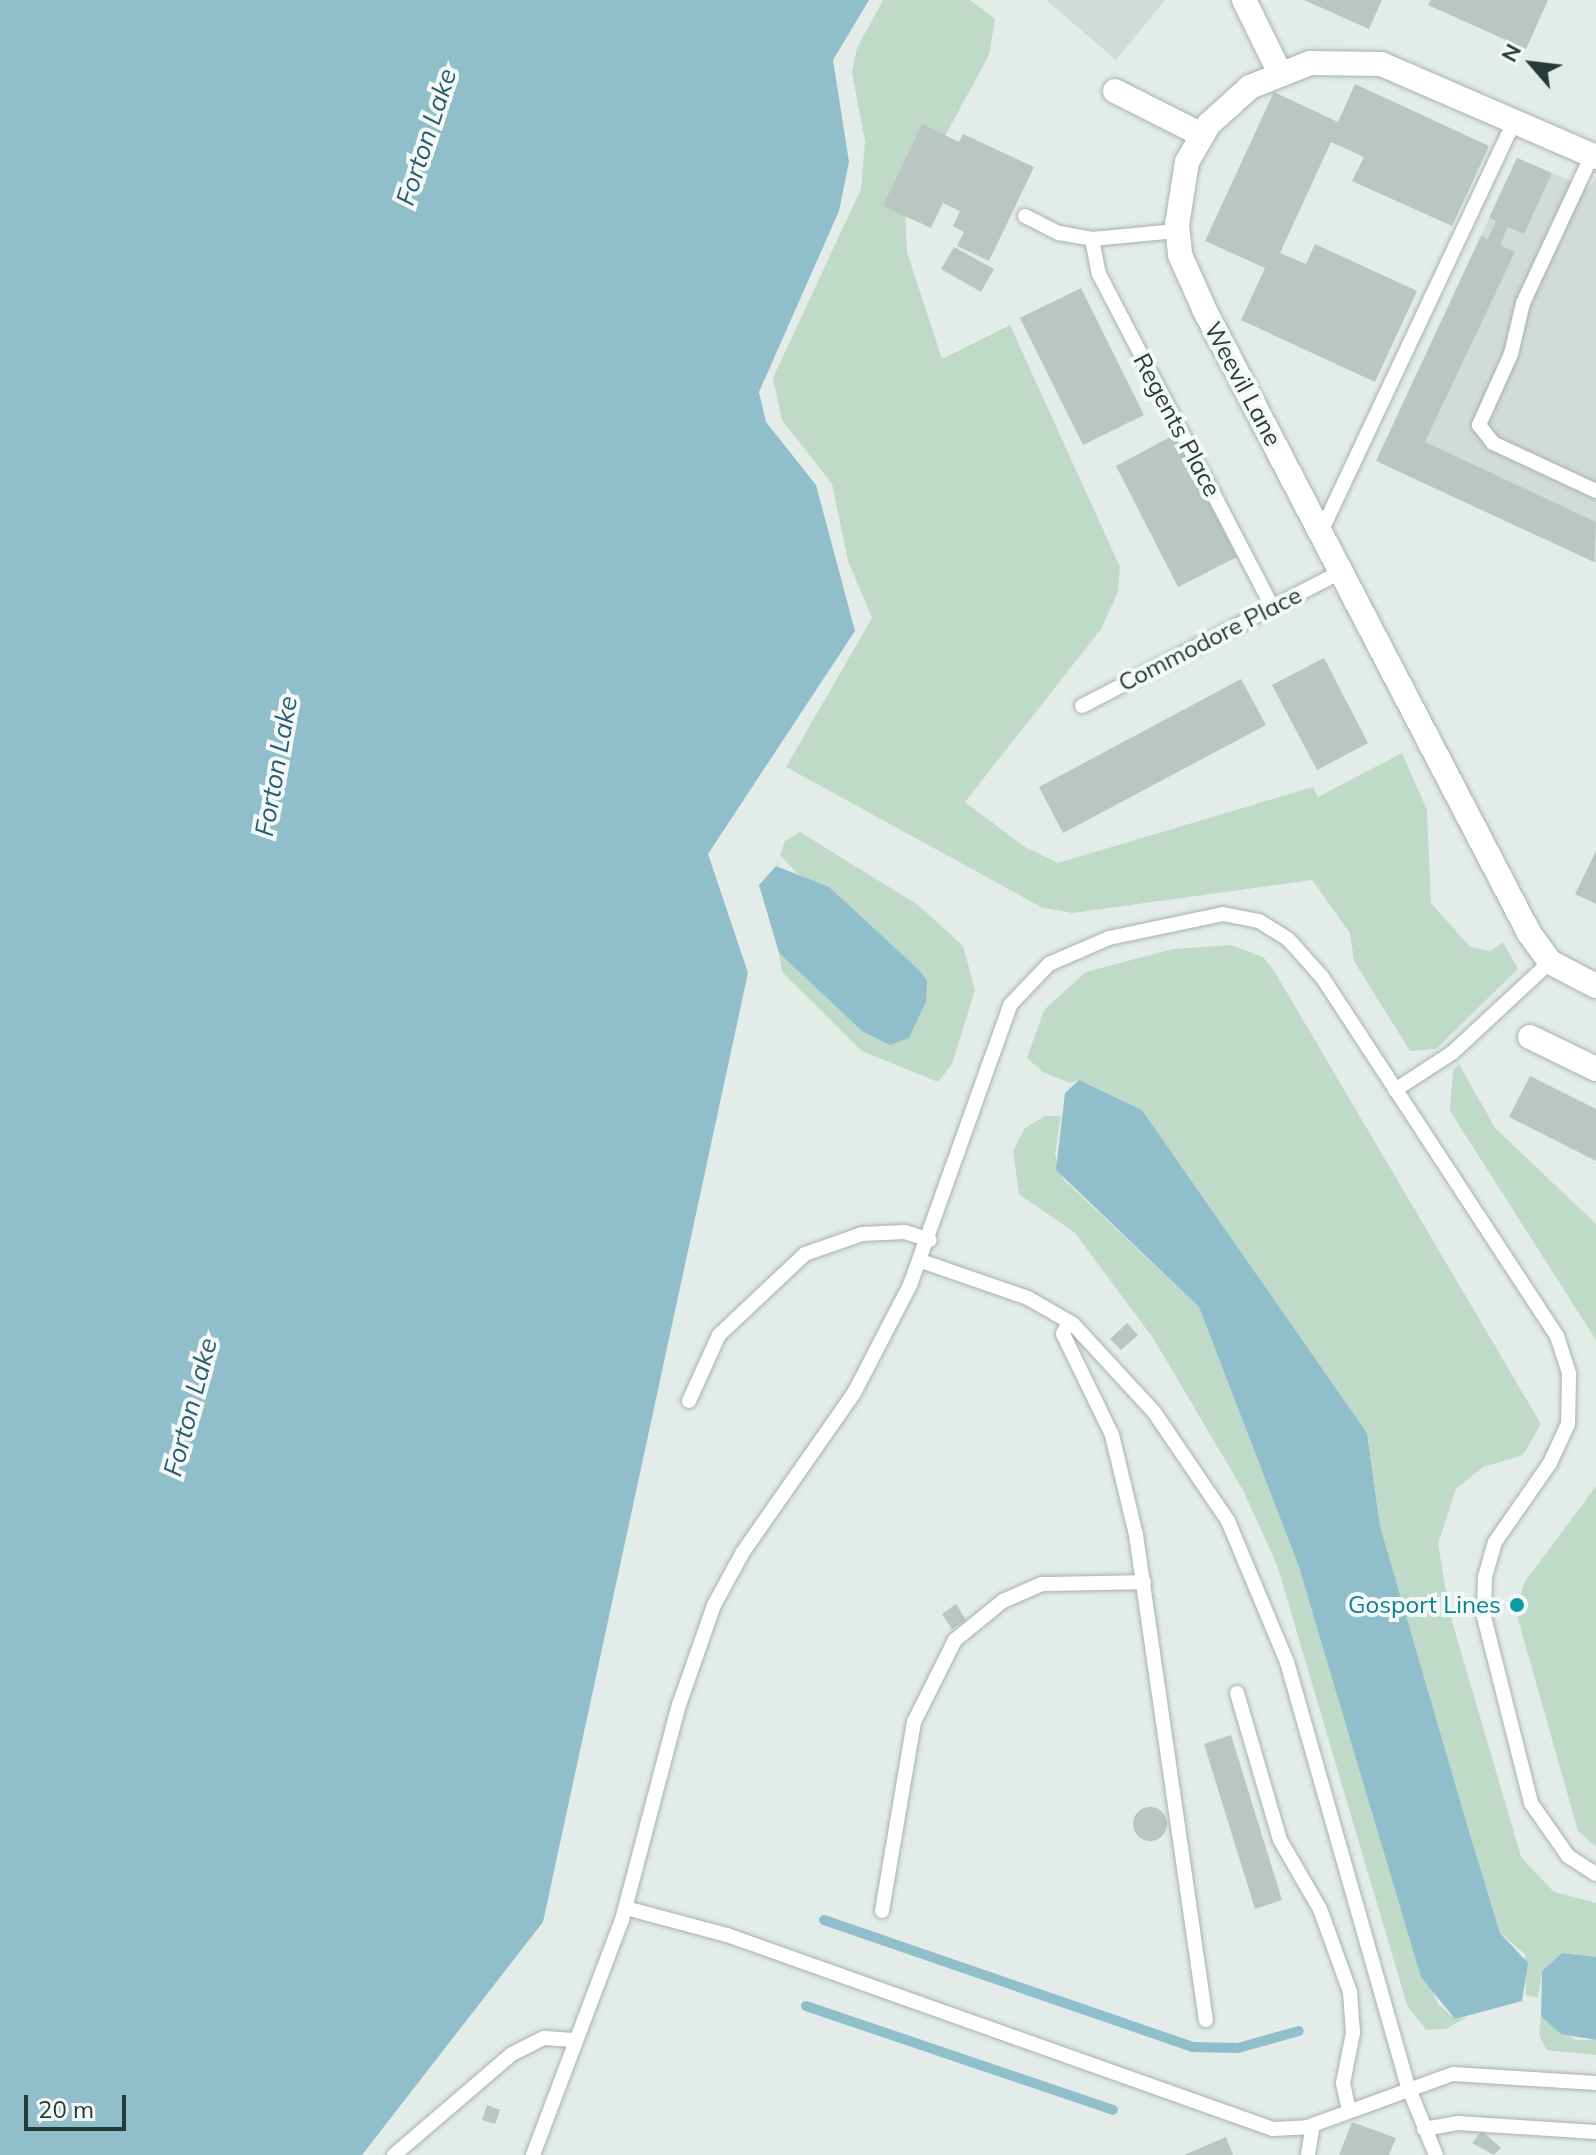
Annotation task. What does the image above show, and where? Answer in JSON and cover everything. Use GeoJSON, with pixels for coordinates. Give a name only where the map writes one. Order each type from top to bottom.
{"type":"FeatureCollection","features":[{"type":"Feature","properties":{"kind":"street"},"geometry":{"type":"LineString","coordinates":[[1244,0],[1279,71]]}},
{"type":"Feature","properties":{"kind":"street","name":"Weevil Lane"},"geometry":{"type":"LineString","coordinates":[[1594,156],[1372,62],[1326,61],[1279,71],[1238,95],[1202,135],[1184,174],[1177,231],[1194,289],[1339,573],[1529,933],[1550,962],[1596,986]]}},
{"type":"Feature","properties":{"kind":"street"},"geometry":{"type":"LineString","coordinates":[[1115,91],[1202,135]]}},
{"type":"Feature","properties":{"kind":"street"},"geometry":{"type":"LineString","coordinates":[[1530,1037],[1596,1069]]}},
{"type":"Feature","properties":{"kind":"lane"},"geometry":{"type":"LineString","coordinates":[[1320,534],[1515,120]]}},
{"type":"Feature","properties":{"kind":"lane"},"geometry":{"type":"LineString","coordinates":[[1594,156],[1523,303],[1511,354],[1479,425],[1493,443],[1596,491]]}},
{"type":"Feature","properties":{"kind":"lane"},"geometry":{"type":"LineString","coordinates":[[1025,216],[1059,233],[1092,239],[1177,231]]}},
{"type":"Feature","properties":{"kind":"lane","name":"Regents Place"},"geometry":{"type":"LineString","coordinates":[[1092,239],[1099,274],[1272,607]]}},
{"type":"Feature","properties":{"kind":"lane","name":"Commodore Place"},"geometry":{"type":"LineString","coordinates":[[1082,706],[1339,573]]}},
{"type":"Feature","properties":{"kind":"lane"},"geometry":{"type":"LineString","coordinates":[[533,2155],[626,1908],[709,1616],[743,1552],[859,1386],[921,1261],[1010,1005],[1038,972],[1083,946],[1202,916],[1259,921],[1309,960],[1547,1320],[1567,1364],[1571,1408],[1565,1435],[1495,1542],[1483,1603],[1531,1803],[1568,1856],[1596,1874]]}},
{"type":"Feature","properties":{"kind":"lane"},"geometry":{"type":"LineString","coordinates":[[1395,1090],[1452,1053],[1550,962]]}},
{"type":"Feature","properties":{"kind":"lane"},"geometry":{"type":"LineString","coordinates":[[689,1401],[719,1335],[805,1254],[840,1238],[874,1232],[930,1240]]}},
{"type":"Feature","properties":{"kind":"lane"},"geometry":{"type":"LineString","coordinates":[[921,1261],[1017,1294],[1069,1322],[1179,1445],[1247,1555],[1296,1691],[1409,2089],[1436,2155]]}},
{"type":"Feature","properties":{"kind":"lane"},"geometry":{"type":"LineString","coordinates":[[1069,1322],[1063,1334],[1101,1405],[1119,1457],[1144,1582],[1206,2020]]}},
{"type":"Feature","properties":{"kind":"lane"},"geometry":{"type":"LineString","coordinates":[[882,1911],[914,1722],[955,1640],[1003,1601],[1042,1584],[1144,1582]]}},
{"type":"Feature","properties":{"kind":"lane"},"geometry":{"type":"LineString","coordinates":[[1237,1693],[1280,1840],[1320,1909],[1350,1992],[1353,2033],[1343,2083],[1349,2111]]}},
{"type":"Feature","properties":{"kind":"lane"},"geometry":{"type":"LineString","coordinates":[[626,1908],[727,1935],[1265,2127],[1313,2125],[1409,2089],[1463,2073],[1596,2083]]}},
{"type":"Feature","properties":{"kind":"lane"},"geometry":{"type":"LineString","coordinates":[[394,2155],[512,2054],[544,2038],[574,2040]]}},
{"type":"Feature","properties":{"kind":"lane"},"geometry":{"type":"LineString","coordinates":[[1424,2129],[1458,2123],[1596,2132]]}},
{"type":"Feature","properties":{"kind":"lane"},"geometry":{"type":"LineString","coordinates":[[1308,2155],[1313,2125]]}},
{"type":"Feature","properties":{"kind":"shaded area"},"geometry":{"type":"Polygon","coordinates":[[[1046,0],[1165,0],[1116,60],[1046,0]]]}},
{"type":"Feature","properties":{"kind":"shaded area"},"geometry":{"type":"Polygon","coordinates":[[[1517,158],[1588,188],[1596,178],[1596,563],[1376,461],[1517,158]]]}},
{"type":"Feature","properties":{"kind":"green space"},"geometry":{"type":"Polygon","coordinates":[[[883,0],[970,0],[995,19],[989,55],[905,209],[907,252],[942,359],[1010,325],[1120,567],[1118,592],[1101,629],[965,802],[1025,847],[1058,863],[1313,787],[1318,797],[1402,753],[1427,810],[1431,903],[1470,947],[1490,951],[1503,942],[1518,969],[1436,1049],[1410,1051],[1354,961],[1350,933],[1312,880],[1073,913],[1043,908],[786,767],[872,618],[848,561],[832,484],[782,420],[773,378],[861,189],[865,141],[852,73],[857,48],[883,0]]]}},
{"type":"Feature","properties":{"kind":"green space"},"geometry":{"type":"Polygon","coordinates":[[[800,832],[918,905],[963,946],[975,990],[952,1064],[938,1082],[862,1051],[782,972],[779,953],[862,1031],[800,876],[780,855],[785,841],[800,832]]]}},
{"type":"Feature","properties":{"kind":"green space"},"geometry":{"type":"Polygon","coordinates":[[[1231,945],[1263,957],[1273,969],[1541,1424],[1523,1455],[1483,1467],[1456,1489],[1438,1544],[1450,1614],[1521,1857],[1554,1892],[1596,1903],[1596,1957],[1562,1953],[1542,1971],[1538,1998],[1526,1995],[1525,1954],[1500,1933],[1468,1828],[1380,1526],[1367,1433],[1142,1110],[1079,1080],[1070,1083],[1043,1072],[1027,1058],[1044,1010],[1086,972],[1173,949],[1231,945]]]}},
{"type":"Feature","properties":{"kind":"green space"},"geometry":{"type":"Polygon","coordinates":[[[1459,1064],[1495,1128],[1596,1224],[1596,1340],[1450,1111],[1453,1070],[1459,1064]]]}},
{"type":"Feature","properties":{"kind":"green space"},"geometry":{"type":"Polygon","coordinates":[[[1045,1116],[1061,1116],[1055,1155],[1063,1179],[1199,1307],[1299,1567],[1429,1983],[1438,2004],[1455,2019],[1467,2017],[1446,2029],[1426,2030],[1407,2005],[1277,1565],[1243,1490],[1153,1338],[1075,1233],[1019,1194],[1013,1151],[1025,1128],[1045,1116]]]}},
{"type":"Feature","properties":{"kind":"green space"},"geometry":{"type":"Polygon","coordinates":[[[1596,1486],[1596,1847],[1578,1831],[1516,1612],[1524,1583],[1596,1486]]]}},
{"type":"Feature","properties":{"kind":"green space"},"geometry":{"type":"Polygon","coordinates":[[[1541,2016],[1576,2040],[1596,2040],[1596,2055],[1547,2050],[1539,2035],[1541,2016]]]}},
{"type":"Feature","properties":{"kind":"water","name":"Forton Lake"},"geometry":{"type":"Polygon","coordinates":[[[0,0],[869,0],[833,60],[849,162],[839,211],[759,392],[766,422],[816,485],[855,631],[708,854],[748,973],[543,1922],[362,2155],[0,2155],[0,0]]]}},
{"type":"Feature","properties":{"kind":"water"},"geometry":{"type":"Polygon","coordinates":[[[776,866],[829,887],[920,971],[927,981],[926,1001],[909,1038],[890,1045],[862,1031],[779,953],[759,885],[776,866]]]}},
{"type":"Feature","properties":{"kind":"water"},"geometry":{"type":"Polygon","coordinates":[[[1079,1080],[1142,1110],[1367,1433],[1380,1526],[1468,1828],[1500,1933],[1528,1963],[1522,2001],[1455,2019],[1421,1977],[1299,1567],[1199,1307],[1056,1170],[1065,1093],[1079,1080]]]}},
{"type":"Feature","properties":{"kind":"water"},"geometry":{"type":"Polygon","coordinates":[[[1562,1953],[1596,1957],[1596,2040],[1561,2034],[1541,2016],[1542,1971],[1562,1953]]]}},
{"type":"Feature","properties":{"kind":"building"},"geometry":{"type":"Polygon","coordinates":[[[1304,0],[1382,0],[1369,29],[1304,0]]]}},
{"type":"Feature","properties":{"kind":"building"},"geometry":{"type":"Polygon","coordinates":[[[1431,0],[1548,0],[1526,49],[1428,5],[1431,0]]]}},
{"type":"Feature","properties":{"kind":"building"},"geometry":{"type":"Polygon","coordinates":[[[1355,84],[1489,146],[1452,226],[1352,181],[1364,157],[1331,142],[1280,253],[1306,264],[1315,244],[1417,291],[1375,382],[1241,320],[1265,268],[1205,241],[1274,92],[1338,122],[1355,84]]]}},
{"type":"Feature","properties":{"kind":"building"},"geometry":{"type":"Polygon","coordinates":[[[922,124],[959,142],[963,134],[1034,167],[989,261],[957,246],[964,232],[953,226],[960,211],[943,203],[931,228],[883,206],[922,124]]]}},
{"type":"Feature","properties":{"kind":"building"},"geometry":{"type":"Polygon","coordinates":[[[1517,158],[1552,173],[1524,234],[1508,227],[1500,245],[1515,252],[1425,442],[1596,522],[1594,562],[1376,461],[1481,236],[1488,239],[1496,221],[1489,218],[1517,158]]]}},
{"type":"Feature","properties":{"kind":"building"},"geometry":{"type":"Polygon","coordinates":[[[954,247],[994,269],[981,292],[941,269],[954,247]]]}},
{"type":"Feature","properties":{"kind":"building"},"geometry":{"type":"Polygon","coordinates":[[[1081,288],[1144,415],[1083,445],[1020,318],[1081,288]]]}},
{"type":"Feature","properties":{"kind":"building"},"geometry":{"type":"Polygon","coordinates":[[[1174,435],[1237,557],[1178,587],[1116,466],[1174,435]]]}},
{"type":"Feature","properties":{"kind":"building"},"geometry":{"type":"Polygon","coordinates":[[[1324,658],[1368,743],[1317,770],[1272,685],[1324,658]]]}},
{"type":"Feature","properties":{"kind":"building"},"geometry":{"type":"Polygon","coordinates":[[[1241,679],[1266,725],[1063,833],[1039,787],[1241,679]]]}},
{"type":"Feature","properties":{"kind":"building"},"geometry":{"type":"Polygon","coordinates":[[[1596,851],[1596,904],[1575,894],[1596,851]]]}},
{"type":"Feature","properties":{"kind":"building"},"geometry":{"type":"Polygon","coordinates":[[[1530,1076],[1596,1109],[1596,1161],[1509,1117],[1530,1076]]]}},
{"type":"Feature","properties":{"kind":"building"},"geometry":{"type":"Polygon","coordinates":[[[1127,1323],[1138,1335],[1121,1350],[1110,1339],[1127,1323]]]}},
{"type":"Feature","properties":{"kind":"building"},"geometry":{"type":"Polygon","coordinates":[[[956,1604],[966,1620],[952,1629],[942,1614],[956,1604]]]}},
{"type":"Feature","properties":{"kind":"building"},"geometry":{"type":"Polygon","coordinates":[[[1231,1735],[1282,1900],[1255,1909],[1204,1744],[1231,1735]]]}},
{"type":"Feature","properties":{"kind":"building"},"geometry":{"type":"Polygon","coordinates":[[[1150,1807],[1162,1812],[1167,1824],[1162,1836],[1150,1841],[1138,1836],[1133,1824],[1138,1812],[1150,1807]]]}},
{"type":"Feature","properties":{"kind":"building"},"geometry":{"type":"Polygon","coordinates":[[[487,2105],[500,2110],[495,2124],[482,2120],[487,2105]]]}},
{"type":"Feature","properties":{"kind":"building"},"geometry":{"type":"Polygon","coordinates":[[[1352,2122],[1396,2138],[1389,2155],[1339,2155],[1352,2122]]]}},
{"type":"Feature","properties":{"kind":"building"},"geometry":{"type":"Polygon","coordinates":[[[1482,2131],[1501,2148],[1494,2155],[1472,2143],[1482,2131]]]}},
{"type":"Feature","properties":{"kind":"building"},"geometry":{"type":"Polygon","coordinates":[[[1226,2137],[1233,2155],[1184,2155],[1226,2137]]]}},
{"type":"Feature","properties":{"kind":"waterway"},"geometry":{"type":"LineString","coordinates":[[824,1920],[1193,2047],[1238,2048],[1299,2031]]}},
{"type":"Feature","properties":{"kind":"waterway"},"geometry":{"type":"LineString","coordinates":[[806,2006],[1113,2110]]}},
{"type":"Feature","properties":{"kind":"place","name":"Gosport Lines"},"geometry":{"type":"Point","coordinates":[1517,1605]}}]}
